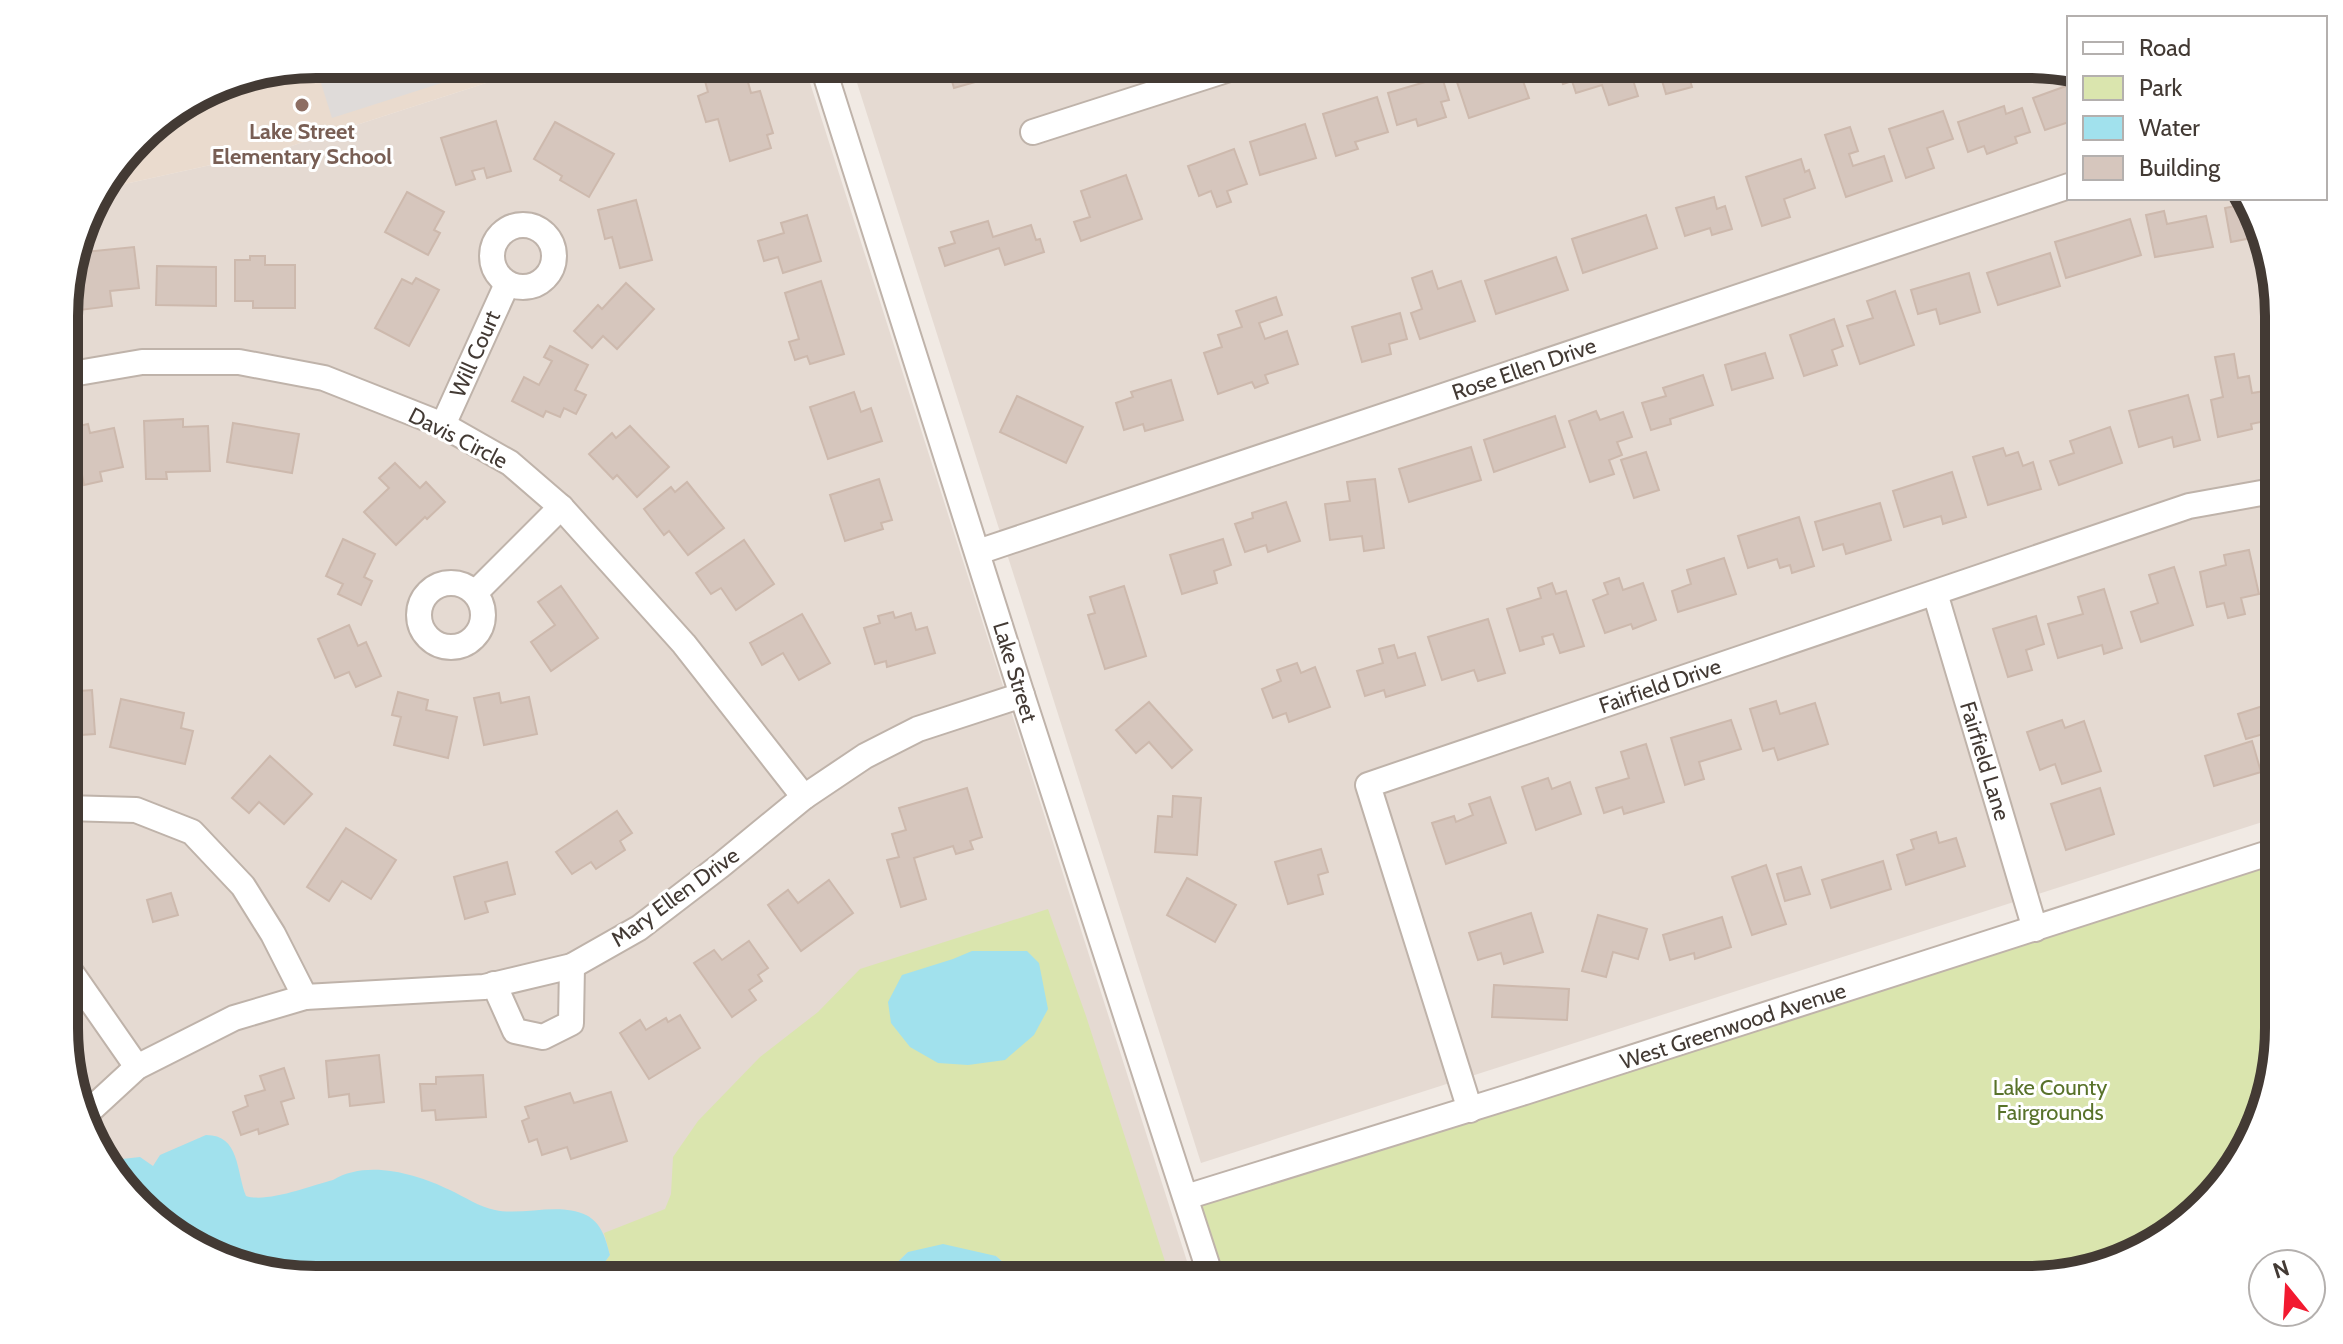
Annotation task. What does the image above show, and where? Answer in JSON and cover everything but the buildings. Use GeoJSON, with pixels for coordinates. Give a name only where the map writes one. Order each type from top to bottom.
{"type":"FeatureCollection","features":[{"type":"Feature","properties":{"kind":"street"},"geometry":{"type":"LineString","coordinates":[[1033,132],[1200,78]]}},
{"type":"Feature","properties":{"kind":"street","name":"Lake Street"},"geometry":{"type":"LineString","coordinates":[[827,79],[1207,1265]]}},
{"type":"Feature","properties":{"kind":"street","name":"Rose Ellen Drive"},"geometry":{"type":"LineString","coordinates":[[978,552],[2067,187]]}},
{"type":"Feature","properties":{"kind":"street","name":"Will Court"},"geometry":{"type":"LineString","coordinates":[[443,425],[507,284]]}},
{"type":"Feature","properties":{"kind":"street","name":"Davis Circle"},"geometry":{"type":"LineString","coordinates":[[78,373],[142,362],[239,362],[324,378],[443,425],[510,463],[561,507],[684,644],[804,797]]}},
{"type":"Feature","properties":{"kind":"street","name":"Fairfield Drive"},"geometry":{"type":"LineString","coordinates":[[1470,1110],[1368,785],[2189,506],[2264,493]]}},
{"type":"Feature","properties":{"kind":"street"},"geometry":{"type":"LineString","coordinates":[[475,593],[561,507]]}},
{"type":"Feature","properties":{"kind":"street","name":"Fairfield Lane"},"geometry":{"type":"LineString","coordinates":[[1935,593],[2035,929]]}},
{"type":"Feature","properties":{"kind":"street","name":"Mary Ellen Drive"},"geometry":{"type":"LineString","coordinates":[[92,1108],[137,1067],[234,1018],[305,997],[484,987],[572,966],[639,928],[804,797],[865,756],[918,729],[1022,695]]}},
{"type":"Feature","properties":{"kind":"street"},"geometry":{"type":"LineString","coordinates":[[78,808],[136,810],[192,832],[243,886],[273,934],[305,997]]}},
{"type":"Feature","properties":{"kind":"street","name":"West Greenwood Avenue"},"geometry":{"type":"LineString","coordinates":[[1186,1197],[1470,1110],[2264,855]]}},
{"type":"Feature","properties":{"kind":"street"},"geometry":{"type":"LineString","coordinates":[[494,984],[515,1031],[543,1037],[571,1023],[572,966]]}},
{"type":"Feature","properties":{"kind":"street"},"geometry":{"type":"LineString","coordinates":[[78,982],[137,1067]]}},
{"type":"Feature","properties":{"kind":"shaded area","name":"Lake Street Elementary School"},"geometry":{"type":"Polygon","coordinates":[[[300,79],[499,79],[279,150],[117,186],[137,159],[171,127],[197,110],[239,91],[300,79]]]}},
{"type":"Feature","properties":{"kind":"shaded area"},"geometry":{"type":"Polygon","coordinates":[[[320,79],[454,79],[332,118],[320,79]]]}},
{"type":"Feature","properties":{"kind":"shaded area"},"geometry":{"type":"Polygon","coordinates":[[[499,79],[809,79],[1188,1265],[285,1264],[254,1258],[197,1234],[171,1217],[127,1173],[96,1119],[86,1090],[78,1028],[80,285],[91,239],[117,186],[279,150],[499,79]]]}},
{"type":"Feature","properties":{"kind":"shaded area"},"geometry":{"type":"Polygon","coordinates":[[[856,79],[2058,80],[2067,82],[2067,200],[2234,200],[2252,239],[2264,300],[2264,821],[1201,1163],[856,79]]]}},
{"type":"Feature","properties":{"kind":"green space","name":"Lake County Fairgrounds"},"geometry":{"type":"Polygon","coordinates":[[[2264,852],[2264,1044],[2252,1105],[2233,1147],[2216,1173],[2195,1196],[2172,1217],[2146,1234],[2104,1253],[2043,1265],[1205,1265],[1184,1200],[2264,852]]]}},
{"type":"Feature","properties":{"kind":"green space"},"geometry":{"type":"Polygon","coordinates":[[[1048,909],[1166,1266],[1007,1266],[996,1256],[908,1252],[894,1266],[602,1266],[610,1255],[604,1233],[665,1209],[671,1194],[673,1157],[698,1121],[760,1057],[818,1012],[860,969],[1048,909]]]}},
{"type":"Feature","properties":{"kind":"water"},"geometry":{"type":"Polygon","coordinates":[[[972,951],[1027,951],[1039,963],[1048,1009],[1034,1035],[1005,1060],[968,1065],[938,1063],[910,1047],[891,1023],[888,1002],[902,975],[972,951]]]}},
{"type":"Feature","properties":{"kind":"water"},"geometry":{"type":"Polygon","coordinates":[[[206,1135],[217,1137],[225,1141],[235,1156],[246,1196],[255,1198],[301,1190],[361,1170],[376,1170],[407,1174],[437,1184],[495,1210],[575,1211],[591,1218],[600,1227],[610,1255],[602,1266],[316,1266],[254,1258],[225,1248],[171,1217],[148,1196],[118,1159],[140,1157],[153,1166],[160,1155],[206,1135]]]}},
{"type":"Feature","properties":{"kind":"water"},"geometry":{"type":"Polygon","coordinates":[[[943,1244],[996,1256],[1007,1266],[894,1266],[908,1252],[943,1244]]]}},
{"type":"Feature","properties":{"kind":"place","name":"Lake Street Elementary School"},"geometry":{"type":"Point","coordinates":[302,105]}}]}
